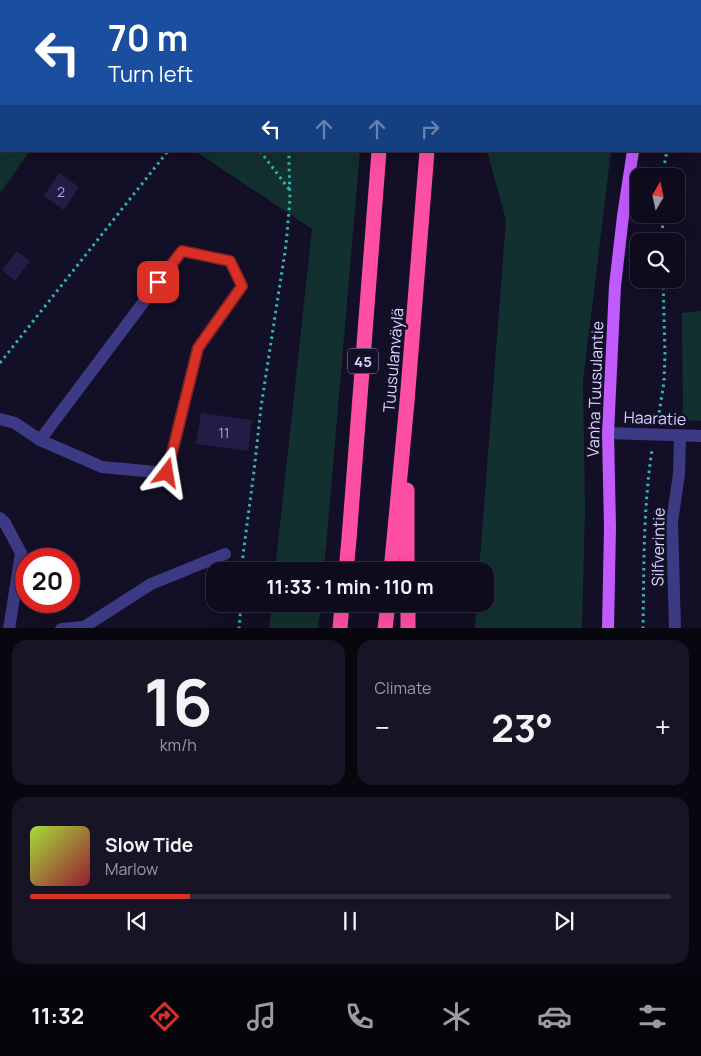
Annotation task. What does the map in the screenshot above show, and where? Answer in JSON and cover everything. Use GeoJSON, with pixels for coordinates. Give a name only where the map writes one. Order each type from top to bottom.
{"type":"FeatureCollection","features":[{"type":"Feature","properties":{"kind":"highway","name":"Tuusulanväylä"},"geometry":{"type":"LineString","coordinates":[[347,562],[380,152]]}},
{"type":"Feature","properties":{"kind":"highway","name":"Tuusulanväylä"},"geometry":{"type":"LineString","coordinates":[[392,562],[427,152]]}},
{"type":"Feature","properties":{"kind":"highway"},"geometry":{"type":"LineString","coordinates":[[407,402],[408,562]]}},
{"type":"Feature","properties":{"kind":"highway"},"geometry":{"type":"LineString","coordinates":[[340,628],[341,612]]}},
{"type":"Feature","properties":{"kind":"highway"},"geometry":{"type":"LineString","coordinates":[[385,628],[387,612]]}},
{"type":"Feature","properties":{"kind":"highway"},"geometry":{"type":"LineString","coordinates":[[408,612],[408,628]]}},
{"type":"Feature","properties":{"kind":"main road","name":"Vanha Tuusulantie"},"geometry":{"type":"LineString","coordinates":[[608,628],[610,527],[608,433],[615,286],[633,152]]}},
{"type":"Feature","properties":{"kind":"street"},"geometry":{"type":"LineString","coordinates":[[0,420],[15,423],[40,440],[102,467],[167,473],[198,348],[242,286],[230,261],[182,251],[40,440]]}},
{"type":"Feature","properties":{"kind":"street","name":"Haaratie"},"geometry":{"type":"LineString","coordinates":[[608,433],[701,436]]}},
{"type":"Feature","properties":{"kind":"street","name":"Silfverintie"},"geometry":{"type":"LineString","coordinates":[[675,628],[672,522],[679,474],[680,436]]}},
{"type":"Feature","properties":{"kind":"street"},"geometry":{"type":"LineString","coordinates":[[0,518],[5,523],[20,553],[9,628]]}},
{"type":"Feature","properties":{"kind":"street"},"geometry":{"type":"LineString","coordinates":[[61,628],[85,628],[151,584],[225,554]]}},
{"type":"Feature","properties":{"kind":"path"},"geometry":{"type":"LineString","coordinates":[[0,363],[167,152]]}},
{"type":"Feature","properties":{"kind":"path"},"geometry":{"type":"LineString","coordinates":[[261,152],[290,189]]}},
{"type":"Feature","properties":{"kind":"path"},"geometry":{"type":"LineString","coordinates":[[243,562],[261,407],[286,245],[290,199],[290,152]]}},
{"type":"Feature","properties":{"kind":"path"},"geometry":{"type":"LineString","coordinates":[[665,168],[667,152]]}},
{"type":"Feature","properties":{"kind":"path"},"geometry":{"type":"LineString","coordinates":[[643,628],[644,533],[648,474],[664,382],[663,288]]}},
{"type":"Feature","properties":{"kind":"path"},"geometry":{"type":"LineString","coordinates":[[239,628],[240,612]]}},
{"type":"Feature","properties":{"kind":"green space"},"geometry":{"type":"Polygon","coordinates":[[[0,152],[29,152],[0,193],[0,152]]]}},
{"type":"Feature","properties":{"kind":"green space"},"geometry":{"type":"Polygon","coordinates":[[[196,152],[360,152],[325,562],[276,562],[312,229],[196,152]]]}},
{"type":"Feature","properties":{"kind":"green space"},"geometry":{"type":"Polygon","coordinates":[[[487,152],[611,152],[583,382],[585,510],[582,628],[475,628],[476,612],[494,612],[494,562],[480,562],[506,220],[487,152]]]}},
{"type":"Feature","properties":{"kind":"green space"},"geometry":{"type":"Polygon","coordinates":[[[701,311],[701,421],[683,420],[682,313],[701,311]]]}},
{"type":"Feature","properties":{"kind":"green space"},"geometry":{"type":"Polygon","coordinates":[[[271,612],[320,612],[318,628],[269,628],[271,612]]]}},
{"type":"Feature","properties":{"kind":"building"},"geometry":{"type":"Polygon","coordinates":[[[59,173],[79,187],[64,210],[44,196],[59,173]]]}},
{"type":"Feature","properties":{"kind":"building"},"geometry":{"type":"Polygon","coordinates":[[[17,251],[30,261],[15,281],[2,270],[17,251]]]}},
{"type":"Feature","properties":{"kind":"building"},"geometry":{"type":"Polygon","coordinates":[[[201,413],[252,420],[248,451],[196,444],[201,413]]]}},
{"type":"Feature","properties":{"kind":"route"},"geometry":{"type":"LineString","coordinates":[[158,282],[182,251],[230,261],[242,286],[198,348],[167,473]]}}]}
